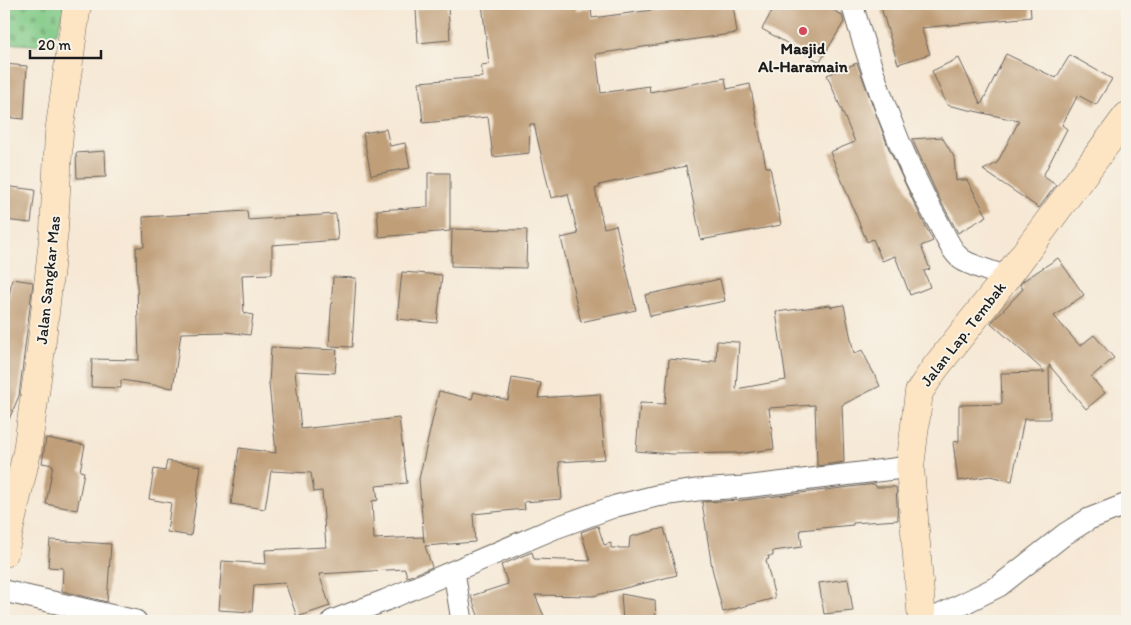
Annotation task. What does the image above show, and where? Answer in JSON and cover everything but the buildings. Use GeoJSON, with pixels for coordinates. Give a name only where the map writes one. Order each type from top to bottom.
{"type":"FeatureCollection","features":[{"type":"Feature","properties":{"kind":"street","name":"Jalan Sangkar Mas"},"geometry":{"type":"LineString","coordinates":[[4,553],[27,452],[42,349],[54,230],[59,133],[77,4]]}},
{"type":"Feature","properties":{"kind":"street"},"geometry":{"type":"LineString","coordinates":[[852,4],[871,69],[898,138],[922,193],[951,246],[961,260],[1007,277]]}},
{"type":"Feature","properties":{"kind":"street","name":"Jalan Lap. Tembak"},"geometry":{"type":"LineString","coordinates":[[922,621],[910,467],[919,392],[958,337],[1007,277],[1127,116]]}},
{"type":"Feature","properties":{"kind":"street"},"geometry":{"type":"LineString","coordinates":[[332,621],[454,572],[555,528],[616,506],[656,496],[697,490],[866,474],[910,467]]}},
{"type":"Feature","properties":{"kind":"street"},"geometry":{"type":"LineString","coordinates":[[928,621],[999,586],[1065,534],[1089,519],[1127,504]]}},
{"type":"Feature","properties":{"kind":"street"},"geometry":{"type":"LineString","coordinates":[[454,572],[462,621]]}},
{"type":"Feature","properties":{"kind":"street"},"geometry":{"type":"LineString","coordinates":[[4,591],[136,621]]}},
{"type":"Feature","properties":{"kind":"green space"},"geometry":{"type":"Polygon","coordinates":[[[4,4],[66,4],[57,32],[46,46],[4,43],[4,4]]]}},
{"type":"Feature","properties":{"kind":"place","name":"Masjid Al-Haramain"},"geometry":{"type":"Point","coordinates":[803,31]}}]}
